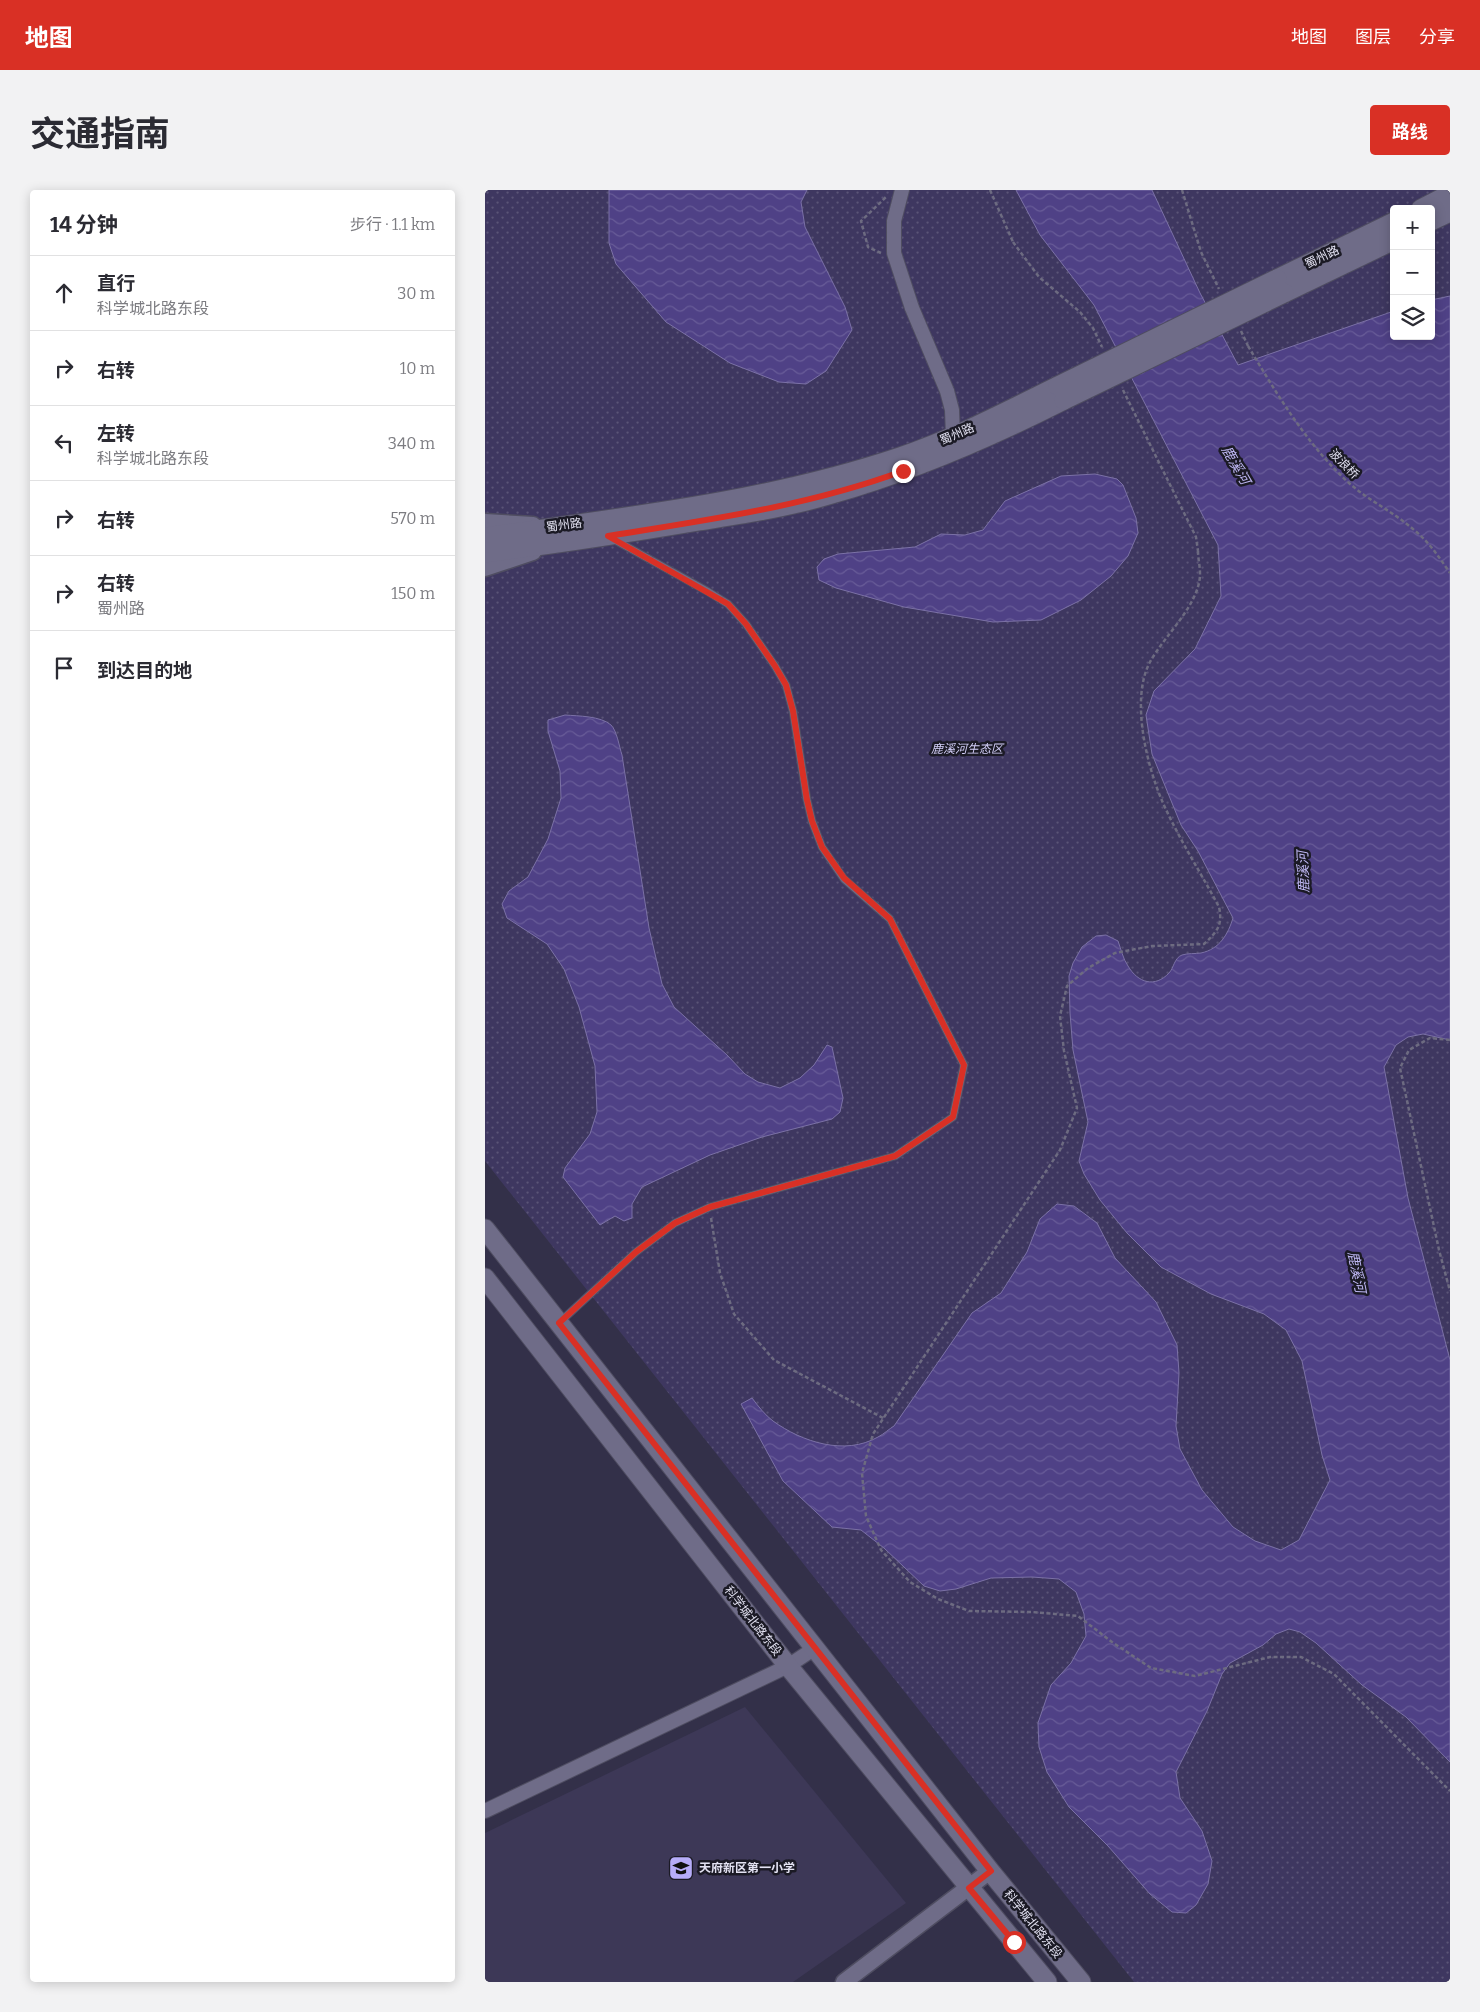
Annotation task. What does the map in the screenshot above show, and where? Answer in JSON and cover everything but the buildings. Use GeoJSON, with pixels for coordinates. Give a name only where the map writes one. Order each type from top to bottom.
{"type":"FeatureCollection","features":[{"type":"Feature","properties":{"kind":"main road"},"geometry":{"type":"LineString","coordinates":[[1429,205],[1450,194]]}},
{"type":"Feature","properties":{"kind":"main road"},"geometry":{"type":"LineString","coordinates":[[1435,219],[1450,212]]}},
{"type":"Feature","properties":{"kind":"main road","name":"蜀州路"},"geometry":{"type":"LineString","coordinates":[[485,553],[559,535],[840,476],[901,457],[989,420],[1061,393],[1281,286],[1390,224]]}},
{"type":"Feature","properties":{"kind":"main road","name":"蜀州路"},"geometry":{"type":"LineString","coordinates":[[1281,286],[1390,242]]}},
{"type":"Feature","properties":{"kind":"main road","name":"蜀州路"},"geometry":{"type":"LineString","coordinates":[[485,537],[608,536],[768,509],[832,494],[948,454],[1012,426],[1061,393]]}},
{"type":"Feature","properties":{"kind":"main road","name":"科学城北路东段"},"geometry":{"type":"LineString","coordinates":[[485,1229],[991,1871],[1081,1982]]}},
{"type":"Feature","properties":{"kind":"main road","name":"科学城北路东段"},"geometry":{"type":"LineString","coordinates":[[485,1278],[789,1666],[1047,1982]]}},
{"type":"Feature","properties":{"kind":"street"},"geometry":{"type":"LineString","coordinates":[[902,190],[894,221],[894,253],[913,308],[947,391],[953,436]]}},
{"type":"Feature","properties":{"kind":"street"},"geometry":{"type":"LineString","coordinates":[[485,522],[559,535]]}},
{"type":"Feature","properties":{"kind":"street"},"geometry":{"type":"LineString","coordinates":[[485,568],[559,535]]}},
{"type":"Feature","properties":{"kind":"street"},"geometry":{"type":"LineString","coordinates":[[485,1811],[789,1666],[815,1648]]}},
{"type":"Feature","properties":{"kind":"street"},"geometry":{"type":"LineString","coordinates":[[844,1982],[991,1871]]}},
{"type":"Feature","properties":{"kind":"lane"},"geometry":{"type":"LineString","coordinates":[[559,1323],[636,1252],[675,1223],[710,1207],[895,1156],[953,1117],[964,1065],[890,919],[844,878],[822,847],[812,821],[807,800],[793,711],[786,685],[762,646],[728,604],[608,536]]}},
{"type":"Feature","properties":{"kind":"path"},"geometry":{"type":"LineString","coordinates":[[990,190],[1013,242]]}},
{"type":"Feature","properties":{"kind":"path"},"geometry":{"type":"LineString","coordinates":[[1182,190],[1201,252],[1223,295]]}},
{"type":"Feature","properties":{"kind":"path"},"geometry":{"type":"LineString","coordinates":[[888,196],[861,221],[867,247],[878,253],[894,253]]}},
{"type":"Feature","properties":{"kind":"path","name":"波浪桥"},"geometry":{"type":"LineString","coordinates":[[1240,329],[1272,385],[1323,456],[1350,484],[1413,529],[1436,552],[1450,573]]}},
{"type":"Feature","properties":{"kind":"path"},"geometry":{"type":"LineString","coordinates":[[1198,551],[1200,575],[1191,603],[1149,664],[1142,690],[1141,718],[1145,745],[1163,802],[1219,907],[1221,917],[1217,932],[1205,944],[1136,947],[1115,953],[1088,968],[1067,986],[1060,1016],[1064,1051],[1077,1108],[1060,1150],[873,1434],[862,1473],[866,1516],[881,1550],[910,1582],[938,1599],[969,1611],[1032,1612],[1078,1616],[1151,1668],[1195,1676],[1270,1657],[1301,1657],[1334,1674],[1450,1791]]}},
{"type":"Feature","properties":{"kind":"path"},"geometry":{"type":"LineString","coordinates":[[1450,1040],[1430,1038],[1409,1050],[1400,1068],[1450,1291]]}},
{"type":"Feature","properties":{"kind":"path"},"geometry":{"type":"LineString","coordinates":[[710,1207],[719,1273],[734,1314],[774,1360],[883,1418]]}},
{"type":"Feature","properties":{"kind":"shaded area","name":"天府新区第一小学"},"geometry":{"type":"Polygon","coordinates":[[[745,1707],[906,1903],[793,1982],[485,1982],[485,1833],[745,1707]]]}},
{"type":"Feature","properties":{"kind":"green space","name":"鹿溪河生态区"},"geometry":{"type":"Polygon","coordinates":[[[485,190],[1450,190],[1450,1982],[1134,1982],[485,1161],[485,190]]]}},
{"type":"Feature","properties":{"kind":"water"},"geometry":{"type":"Polygon","coordinates":[[[609,190],[807,190],[801,202],[805,227],[845,307],[852,330],[826,371],[806,384],[779,382],[730,363],[666,322],[616,264],[609,243],[609,190]]]}},
{"type":"Feature","properties":{"kind":"water","name":"鹿溪河"},"geometry":{"type":"Polygon","coordinates":[[[1016,190],[1152,190],[1200,293],[1238,365],[1390,312],[1390,340],[1435,340],[1435,299],[1450,296],[1450,1040],[1423,1034],[1408,1037],[1396,1045],[1384,1067],[1408,1198],[1450,1360],[1450,1762],[1406,1717],[1362,1685],[1316,1643],[1300,1632],[1289,1629],[1276,1634],[1263,1645],[1230,1663],[1222,1674],[1207,1711],[1176,1772],[1180,1798],[1202,1831],[1212,1861],[1208,1884],[1196,1905],[1186,1913],[1172,1912],[1150,1894],[1108,1846],[1069,1807],[1047,1772],[1039,1747],[1038,1723],[1051,1685],[1071,1663],[1086,1636],[1084,1614],[1076,1592],[1059,1579],[1032,1577],[991,1578],[956,1589],[940,1591],[924,1586],[884,1548],[861,1530],[832,1527],[783,1481],[741,1404],[752,1398],[773,1421],[797,1435],[824,1444],[852,1445],[865,1443],[880,1436],[894,1426],[972,1313],[1001,1293],[1027,1252],[1040,1219],[1057,1204],[1074,1206],[1097,1223],[1115,1258],[1156,1302],[1177,1345],[1179,1373],[1176,1426],[1180,1449],[1202,1490],[1233,1527],[1255,1541],[1281,1550],[1299,1540],[1330,1480],[1322,1455],[1302,1361],[1286,1330],[1264,1314],[1211,1294],[1161,1267],[1127,1233],[1100,1200],[1084,1174],[1079,1161],[1088,1122],[1073,1050],[1069,976],[1073,963],[1082,947],[1096,936],[1106,935],[1118,941],[1132,972],[1142,980],[1153,982],[1164,978],[1169,973],[1179,956],[1208,951],[1218,944],[1229,930],[1233,918],[1198,851],[1181,825],[1152,754],[1146,715],[1154,691],[1195,649],[1221,596],[1218,545],[1094,305],[1040,235],[1016,190]]]}},
{"type":"Feature","properties":{"kind":"water"},"geometry":{"type":"Polygon","coordinates":[[[1095,474],[1117,479],[1123,485],[1136,518],[1138,533],[1128,556],[1111,576],[1081,600],[1041,620],[993,622],[904,607],[836,588],[819,580],[817,567],[824,559],[838,554],[915,547],[941,534],[965,535],[983,530],[1005,501],[1061,476],[1095,474]]]}},
{"type":"Feature","properties":{"kind":"water"},"geometry":{"type":"Polygon","coordinates":[[[565,715],[589,717],[607,722],[611,725],[616,735],[622,755],[649,928],[662,984],[674,1007],[745,1074],[758,1082],[780,1088],[800,1078],[814,1065],[827,1045],[832,1047],[843,1098],[840,1112],[832,1119],[762,1137],[710,1155],[642,1187],[632,1204],[632,1218],[624,1221],[615,1216],[600,1225],[563,1177],[565,1168],[590,1134],[597,1112],[595,1066],[579,1007],[564,969],[547,944],[507,918],[502,904],[509,891],[528,877],[548,839],[561,798],[560,771],[548,731],[548,720],[565,715]]]}},
{"type":"Feature","properties":{"kind":"place","name":"天府新区第一小学"},"geometry":{"type":"Point","coordinates":[681,1868]}},
{"type":"Feature","properties":{"kind":"route"},"geometry":{"type":"LineString","coordinates":[[903,471],[832,494],[768,509],[608,536],[728,604],[746,624],[775,666],[786,685],[793,711],[807,800],[812,821],[822,847],[844,878],[890,919],[964,1065],[953,1117],[895,1156],[710,1207],[675,1223],[636,1252],[559,1323],[991,1871],[969,1888],[1014,1942]]}}]}
